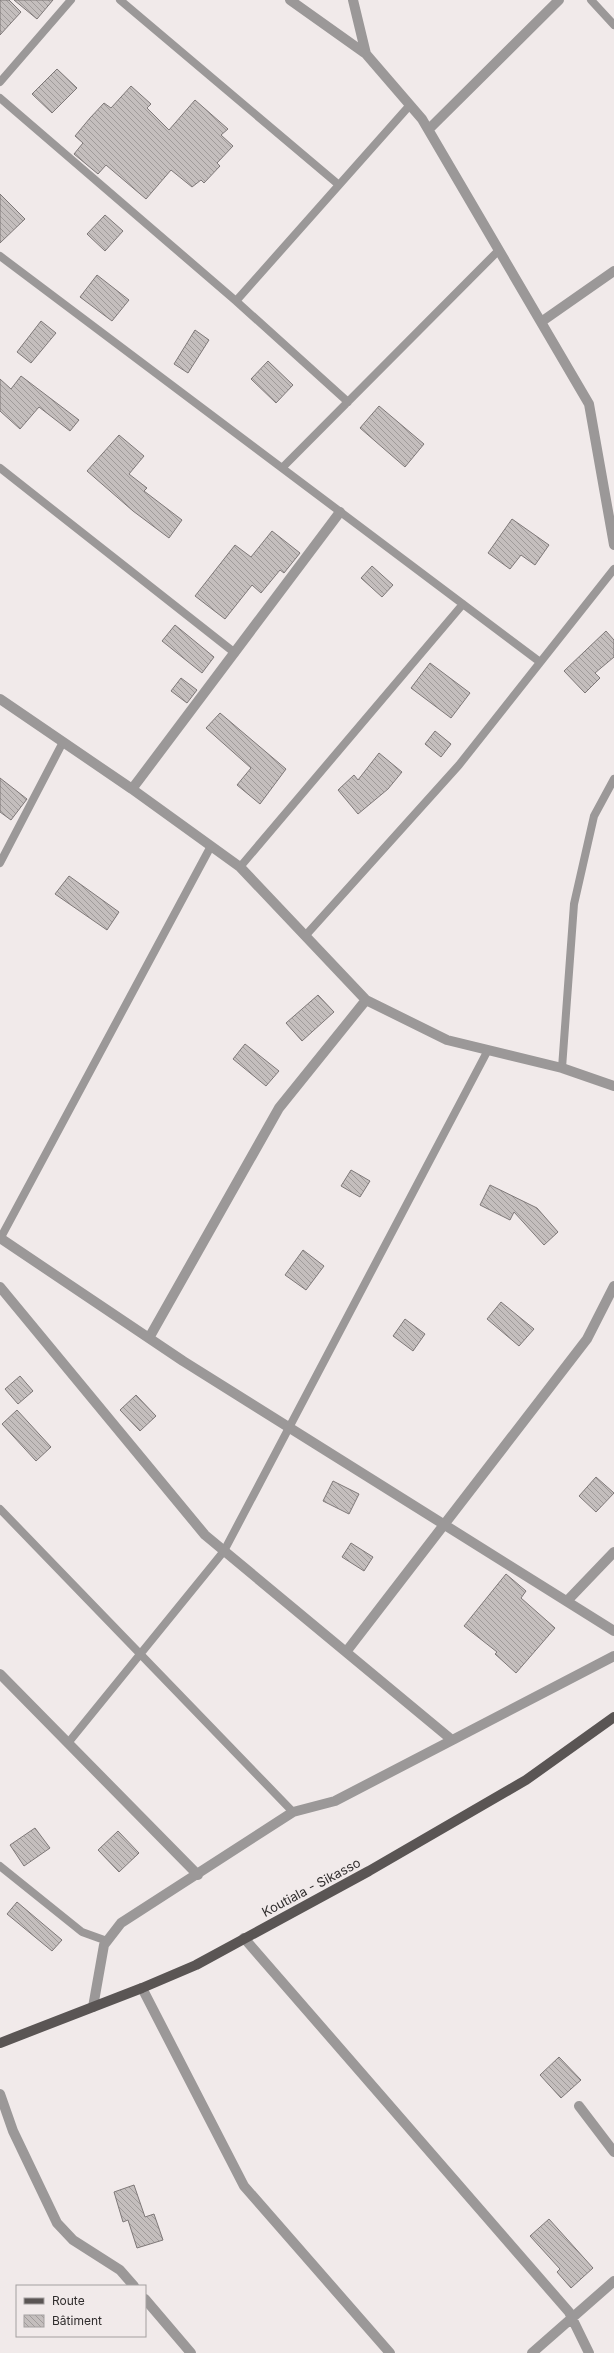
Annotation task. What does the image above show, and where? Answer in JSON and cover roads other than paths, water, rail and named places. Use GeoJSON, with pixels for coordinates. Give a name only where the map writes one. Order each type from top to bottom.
{"type":"FeatureCollection","features":[{"type":"Feature","properties":{"kind":"main road","name":"Koutiala - Sikasso"},"geometry":{"type":"LineString","coordinates":[[0,2043],[142,1988],[196,1965],[368,1871],[526,1780],[614,1717]]}},
{"type":"Feature","properties":{"kind":"street"},"geometry":{"type":"LineString","coordinates":[[290,0],[366,54],[429,129],[590,404],[614,545]]}},
{"type":"Feature","properties":{"kind":"street"},"geometry":{"type":"LineString","coordinates":[[353,0],[366,54]]}},
{"type":"Feature","properties":{"kind":"street"},"geometry":{"type":"LineString","coordinates":[[429,129],[559,0]]}},
{"type":"Feature","properties":{"kind":"street"},"geometry":{"type":"LineString","coordinates":[[541,322],[614,271]]}},
{"type":"Feature","properties":{"kind":"street"},"geometry":{"type":"LineString","coordinates":[[132,789],[236,653],[340,512]]}},
{"type":"Feature","properties":{"kind":"street"},"geometry":{"type":"LineString","coordinates":[[0,699],[132,789],[240,867],[366,1000],[447,1040],[562,1068],[614,1086]]}},
{"type":"Feature","properties":{"kind":"street"},"geometry":{"type":"LineString","coordinates":[[149,1338],[280,1108],[366,1000]]}},
{"type":"Feature","properties":{"kind":"street"},"geometry":{"type":"LineString","coordinates":[[0,1239],[149,1338],[288,1427],[614,1631]]}},
{"type":"Feature","properties":{"kind":"street"},"geometry":{"type":"LineString","coordinates":[[346,1652],[587,1339],[614,1286]]}},
{"type":"Feature","properties":{"kind":"street"},"geometry":{"type":"LineString","coordinates":[[0,1287],[205,1535],[452,1740]]}},
{"type":"Feature","properties":{"kind":"street"},"geometry":{"type":"LineString","coordinates":[[567,1601],[614,1552]]}},
{"type":"Feature","properties":{"kind":"street"},"geometry":{"type":"LineString","coordinates":[[93,2007],[104,1945],[121,1923],[198,1875],[293,1812],[335,1801],[614,1656]]}},
{"type":"Feature","properties":{"kind":"street"},"geometry":{"type":"LineString","coordinates":[[0,1674],[198,1875]]}},
{"type":"Feature","properties":{"kind":"street"},"geometry":{"type":"LineString","coordinates":[[244,1938],[564,2306],[572,2318],[589,2353]]}},
{"type":"Feature","properties":{"kind":"street"},"geometry":{"type":"LineString","coordinates":[[142,1988],[244,2186],[390,2353]]}},
{"type":"Feature","properties":{"kind":"street"},"geometry":{"type":"LineString","coordinates":[[0,2094],[13,2131],[57,2223],[73,2240],[120,2270],[133,2285]]}},
{"type":"Feature","properties":{"kind":"street"},"geometry":{"type":"LineString","coordinates":[[579,2106],[614,2152]]}},
{"type":"Feature","properties":{"kind":"street"},"geometry":{"type":"LineString","coordinates":[[532,2353],[614,2281]]}},
{"type":"Feature","properties":{"kind":"street"},"geometry":{"type":"LineString","coordinates":[[146,2300],[191,2353]]}},
{"type":"Feature","properties":{"kind":"lane"},"geometry":{"type":"LineString","coordinates":[[0,82],[71,0]]}},
{"type":"Feature","properties":{"kind":"lane"},"geometry":{"type":"LineString","coordinates":[[120,0],[339,185]]}},
{"type":"Feature","properties":{"kind":"lane"},"geometry":{"type":"LineString","coordinates":[[591,0],[614,25]]}},
{"type":"Feature","properties":{"kind":"lane"},"geometry":{"type":"LineString","coordinates":[[0,98],[236,301],[348,402]]}},
{"type":"Feature","properties":{"kind":"lane"},"geometry":{"type":"LineString","coordinates":[[236,301],[410,105]]}},
{"type":"Feature","properties":{"kind":"lane"},"geometry":{"type":"LineString","coordinates":[[282,468],[499,250]]}},
{"type":"Feature","properties":{"kind":"lane"},"geometry":{"type":"LineString","coordinates":[[0,256],[540,662]]}},
{"type":"Feature","properties":{"kind":"lane"},"geometry":{"type":"LineString","coordinates":[[0,468],[236,653]]}},
{"type":"Feature","properties":{"kind":"lane"},"geometry":{"type":"LineString","coordinates":[[306,935],[459,765],[614,569]]}},
{"type":"Feature","properties":{"kind":"lane"},"geometry":{"type":"LineString","coordinates":[[240,867],[463,604]]}},
{"type":"Feature","properties":{"kind":"lane"},"geometry":{"type":"LineString","coordinates":[[0,863],[63,742]]}},
{"type":"Feature","properties":{"kind":"lane"},"geometry":{"type":"LineString","coordinates":[[562,1068],[574,904],[594,816],[614,779]]}},
{"type":"Feature","properties":{"kind":"lane"},"geometry":{"type":"LineString","coordinates":[[0,1239],[211,846]]}},
{"type":"Feature","properties":{"kind":"lane"},"geometry":{"type":"LineString","coordinates":[[68,1743],[224,1551],[488,1050]]}},
{"type":"Feature","properties":{"kind":"lane"},"geometry":{"type":"LineString","coordinates":[[0,1509],[293,1812]]}},
{"type":"Feature","properties":{"kind":"lane"},"geometry":{"type":"LineString","coordinates":[[0,1866],[82,1932],[107,1941]]}}]}
